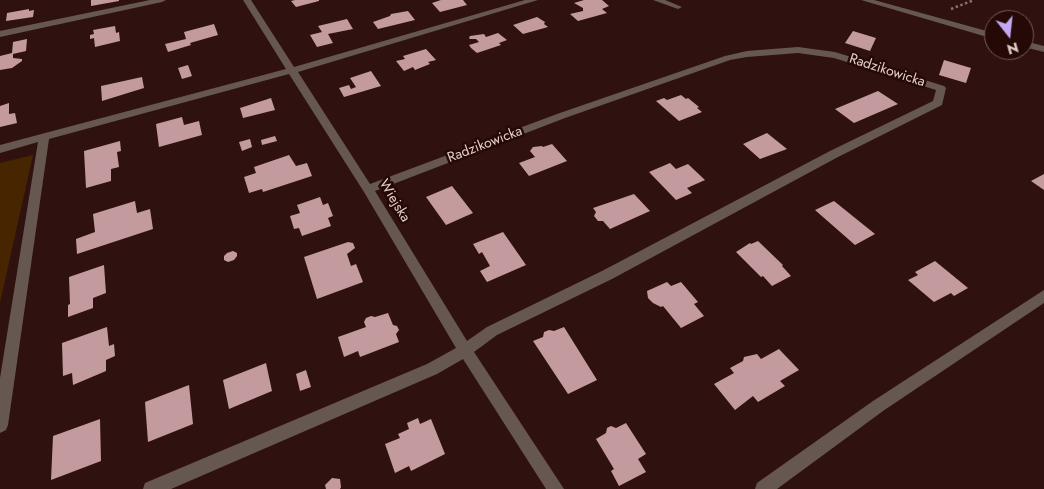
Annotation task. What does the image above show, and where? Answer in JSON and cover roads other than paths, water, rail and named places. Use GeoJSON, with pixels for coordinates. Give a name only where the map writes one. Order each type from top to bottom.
{"type":"FeatureCollection","features":[{"type":"Feature","properties":{"kind":"street"},"geometry":{"type":"LineString","coordinates":[[0,34],[162,0]]}},
{"type":"Feature","properties":{"kind":"street","name":"Wiejska"},"geometry":{"type":"LineString","coordinates":[[247,0],[368,189],[465,350]]}},
{"type":"Feature","properties":{"kind":"street"},"geometry":{"type":"LineString","coordinates":[[0,149],[293,70],[534,0]]}},
{"type":"Feature","properties":{"kind":"street"},"geometry":{"type":"LineString","coordinates":[[657,0],[678,7]]}},
{"type":"Feature","properties":{"kind":"street"},"geometry":{"type":"LineString","coordinates":[[865,0],[984,33]]}},
{"type":"Feature","properties":{"kind":"street","name":"Radzikowicka"},"geometry":{"type":"LineString","coordinates":[[151,489],[432,370],[492,331],[607,275],[834,154],[938,103],[940,88],[835,54],[798,50],[747,54],[728,58],[561,116],[368,189]]}},
{"type":"Feature","properties":{"kind":"street"},"geometry":{"type":"LineString","coordinates":[[0,425],[44,138]]}},
{"type":"Feature","properties":{"kind":"street"},"geometry":{"type":"LineString","coordinates":[[763,489],[878,406],[1044,296]]}},
{"type":"Feature","properties":{"kind":"street"},"geometry":{"type":"LineString","coordinates":[[465,350],[556,489]]}}]}
